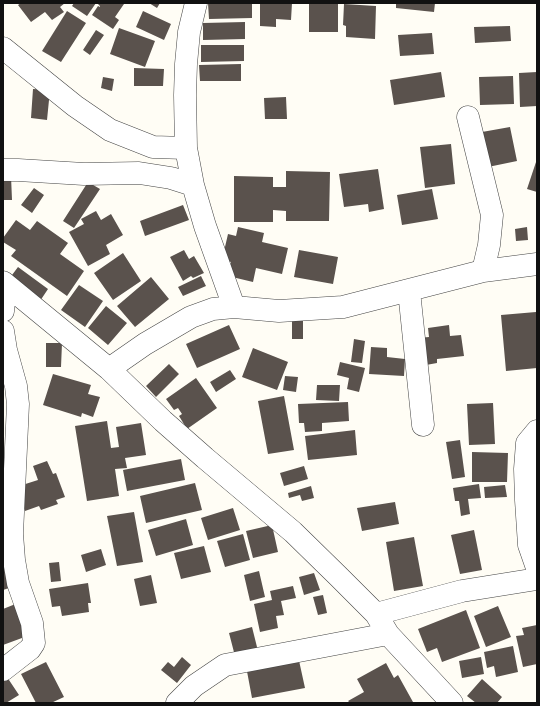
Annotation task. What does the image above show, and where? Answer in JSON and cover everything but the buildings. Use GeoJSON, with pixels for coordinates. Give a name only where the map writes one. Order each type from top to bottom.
{"type":"FeatureCollection","features":[{"type":"Feature","properties":{"kind":"street"},"geometry":{"type":"LineString","coordinates":[[196,3],[189,32],[186,64],[186,148],[193,184],[214,253],[234,306]]}},
{"type":"Feature","properties":{"kind":"street"},"geometry":{"type":"LineString","coordinates":[[3,48],[75,106],[110,130],[153,147],[186,148]]}},
{"type":"Feature","properties":{"kind":"street"},"geometry":{"type":"LineString","coordinates":[[468,117],[492,216],[483,271]]}},
{"type":"Feature","properties":{"kind":"street"},"geometry":{"type":"LineString","coordinates":[[3,170],[84,174],[139,173],[171,178],[193,184]]}},
{"type":"Feature","properties":{"kind":"street"},"geometry":{"type":"LineString","coordinates":[[109,368],[145,344],[191,317],[213,309],[234,306],[279,311],[343,307],[483,271],[537,264]]}},
{"type":"Feature","properties":{"kind":"street"},"geometry":{"type":"LineString","coordinates":[[3,311],[5,284]]}},
{"type":"Feature","properties":{"kind":"street"},"geometry":{"type":"LineString","coordinates":[[5,284],[109,368],[205,458],[294,532],[376,614],[388,634],[452,703]]}},
{"type":"Feature","properties":{"kind":"street"},"geometry":{"type":"LineString","coordinates":[[409,291],[423,425]]}},
{"type":"Feature","properties":{"kind":"street"},"geometry":{"type":"LineString","coordinates":[[3,331],[6,350],[16,386],[18,404],[12,534],[14,560],[18,583],[32,623],[34,643],[26,652],[3,670]]}},
{"type":"Feature","properties":{"kind":"street"},"geometry":{"type":"LineString","coordinates":[[537,431],[527,443],[525,469],[529,545],[537,568]]}},
{"type":"Feature","properties":{"kind":"street"},"geometry":{"type":"LineString","coordinates":[[376,614],[462,591],[537,579]]}},
{"type":"Feature","properties":{"kind":"street"},"geometry":{"type":"LineString","coordinates":[[177,703],[194,686],[225,665],[388,634]]}}]}
